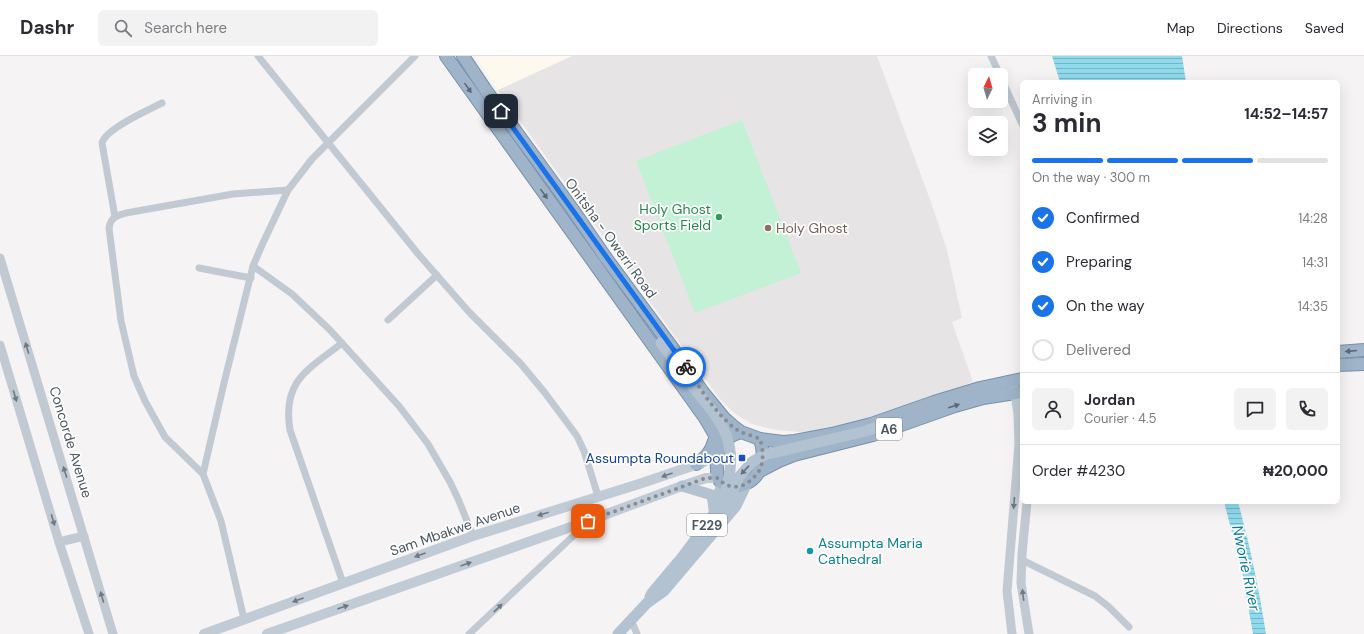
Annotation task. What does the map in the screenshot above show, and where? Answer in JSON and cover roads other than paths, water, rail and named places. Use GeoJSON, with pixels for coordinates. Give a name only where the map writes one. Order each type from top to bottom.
{"type":"FeatureCollection","features":[{"type":"Feature","properties":{"kind":"highway","name":"Onitsha - Owerri Road"},"geometry":{"type":"LineString","coordinates":[[446,56],[654,345],[708,423],[716,435],[717,452]]}},
{"type":"Feature","properties":{"kind":"highway","name":"Onitsha - Owerri Road"},"geometry":{"type":"LineString","coordinates":[[463,56],[485,89],[702,391],[724,418],[741,432]]}},
{"type":"Feature","properties":{"kind":"highway"},"geometry":{"type":"LineString","coordinates":[[1340,352],[1364,350]]}},
{"type":"Feature","properties":{"kind":"highway"},"geometry":{"type":"LineString","coordinates":[[1340,365],[1364,364]]}},
{"type":"Feature","properties":{"kind":"highway","name":"A6"},"geometry":{"type":"LineString","coordinates":[[741,432],[760,439],[795,441],[832,434],[871,424],[980,388],[1017,380]]}},
{"type":"Feature","properties":{"kind":"highway","name":"A6"},"geometry":{"type":"LineString","coordinates":[[747,483],[758,472],[794,455],[873,435],[955,406],[983,398],[1019,392]]}},
{"type":"Feature","properties":{"kind":"highway"},"geometry":{"type":"LineString","coordinates":[[696,464],[706,458],[712,449],[714,442],[713,433],[708,423]]}},
{"type":"Feature","properties":{"kind":"highway"},"geometry":{"type":"LineString","coordinates":[[741,432],[730,437],[717,452],[720,480],[731,487],[742,486],[747,483]]}},
{"type":"Feature","properties":{"kind":"highway"},"geometry":{"type":"LineString","coordinates":[[758,472],[762,464],[760,439]]}},
{"type":"Feature","properties":{"kind":"main road"},"geometry":{"type":"LineString","coordinates":[[613,288],[632,302],[684,376],[721,423],[728,443],[731,460],[730,478],[723,501],[715,517]]}},
{"type":"Feature","properties":{"kind":"main road"},"geometry":{"type":"LineString","coordinates":[[647,603],[652,593],[680,560],[690,552],[700,540],[727,502],[739,477],[752,462],[764,455],[866,431],[928,407],[938,401]]}},
{"type":"Feature","properties":{"kind":"main road","name":"Sam Mbakwe Avenue"},"geometry":{"type":"LineString","coordinates":[[204,634],[473,536],[666,475],[708,460],[717,452]]}},
{"type":"Feature","properties":{"kind":"main road"},"geometry":{"type":"LineString","coordinates":[[267,634],[588,521],[682,486],[706,478],[720,480]]}},
{"type":"Feature","properties":{"kind":"main road","name":"F229"},"geometry":{"type":"LineString","coordinates":[[680,560],[713,516],[715,517],[720,480]]}},
{"type":"Feature","properties":{"kind":"main road"},"geometry":{"type":"LineString","coordinates":[[618,634],[647,603],[664,591],[736,506],[747,483]]}},
{"type":"Feature","properties":{"kind":"main road"},"geometry":{"type":"LineString","coordinates":[[682,486],[712,495],[715,517]]}},
{"type":"Feature","properties":{"kind":"street"},"geometry":{"type":"LineString","coordinates":[[258,56],[419,255],[469,312],[521,364],[545,393],[577,436],[584,451],[598,496]]}},
{"type":"Feature","properties":{"kind":"street"},"geometry":{"type":"LineString","coordinates":[[203,474],[253,266],[288,190],[312,159],[416,56]]}},
{"type":"Feature","properties":{"kind":"street"},"geometry":{"type":"LineString","coordinates":[[991,56],[997,68]]}},
{"type":"Feature","properties":{"kind":"street"},"geometry":{"type":"LineString","coordinates":[[1008,93],[1020,120]]}},
{"type":"Feature","properties":{"kind":"street"},"geometry":{"type":"LineString","coordinates":[[114,217],[102,143],[103,139],[113,129],[162,103]]}},
{"type":"Feature","properties":{"kind":"street"},"geometry":{"type":"LineString","coordinates":[[244,619],[221,521],[203,474],[165,437],[145,401],[136,381],[121,321],[109,228],[110,222],[114,217],[126,213],[233,194],[288,190]]}},
{"type":"Feature","properties":{"kind":"street","name":"Concorde Avenue"},"geometry":{"type":"LineString","coordinates":[[0,258],[114,634]]}},
{"type":"Feature","properties":{"kind":"street"},"geometry":{"type":"LineString","coordinates":[[253,266],[292,294],[330,330],[398,406],[428,444],[450,482],[460,501],[473,536]]}},
{"type":"Feature","properties":{"kind":"street"},"geometry":{"type":"LineString","coordinates":[[199,268],[251,278]]}},
{"type":"Feature","properties":{"kind":"street"},"geometry":{"type":"LineString","coordinates":[[388,320],[438,275]]}},
{"type":"Feature","properties":{"kind":"street"},"geometry":{"type":"LineString","coordinates":[[342,343],[308,369],[298,379],[290,394],[288,408],[290,430],[343,583]]}},
{"type":"Feature","properties":{"kind":"street"},"geometry":{"type":"LineString","coordinates":[[0,345],[59,542],[89,634]]}},
{"type":"Feature","properties":{"kind":"street"},"geometry":{"type":"LineString","coordinates":[[1012,634],[1007,591],[1019,444],[1019,392],[1017,380]]}},
{"type":"Feature","properties":{"kind":"street"},"geometry":{"type":"LineString","coordinates":[[1027,504],[1021,583],[1029,634]]}},
{"type":"Feature","properties":{"kind":"street"},"geometry":{"type":"LineString","coordinates":[[469,634],[588,521]]}},
{"type":"Feature","properties":{"kind":"street"},"geometry":{"type":"LineString","coordinates":[[59,542],[84,536]]}},
{"type":"Feature","properties":{"kind":"street"},"geometry":{"type":"LineString","coordinates":[[1010,545],[1023,546]]}},
{"type":"Feature","properties":{"kind":"street"},"geometry":{"type":"LineString","coordinates":[[1022,560],[1048,571],[1095,596],[1109,607],[1129,627]]}},
{"type":"Feature","properties":{"kind":"street"},"geometry":{"type":"LineString","coordinates":[[631,620],[637,634]]}},
{"type":"Feature","properties":{"kind":"water"},"geometry":{"type":"Polygon","coordinates":[[[1052,56],[1182,56],[1186,80],[1059,80],[1052,56]]]}},
{"type":"Feature","properties":{"kind":"water","name":"Nworie River"},"geometry":{"type":"Polygon","coordinates":[[[1225,504],[1238,504],[1254,568],[1266,634],[1253,634],[1242,571],[1225,504]]]}},
{"type":"Feature","properties":{"kind":"place","name":"Holy Ghost Sports Field"},"geometry":{"type":"Point","coordinates":[719,217]}},
{"type":"Feature","properties":{"kind":"place","name":"Holy Ghost"},"geometry":{"type":"Point","coordinates":[768,228]}},
{"type":"Feature","properties":{"kind":"place","name":"Assumpta Roundabout"},"geometry":{"type":"Point","coordinates":[742,458]}},
{"type":"Feature","properties":{"kind":"place","name":"Assumpta Maria Cathedral"},"geometry":{"type":"Point","coordinates":[810,551]}}]}
